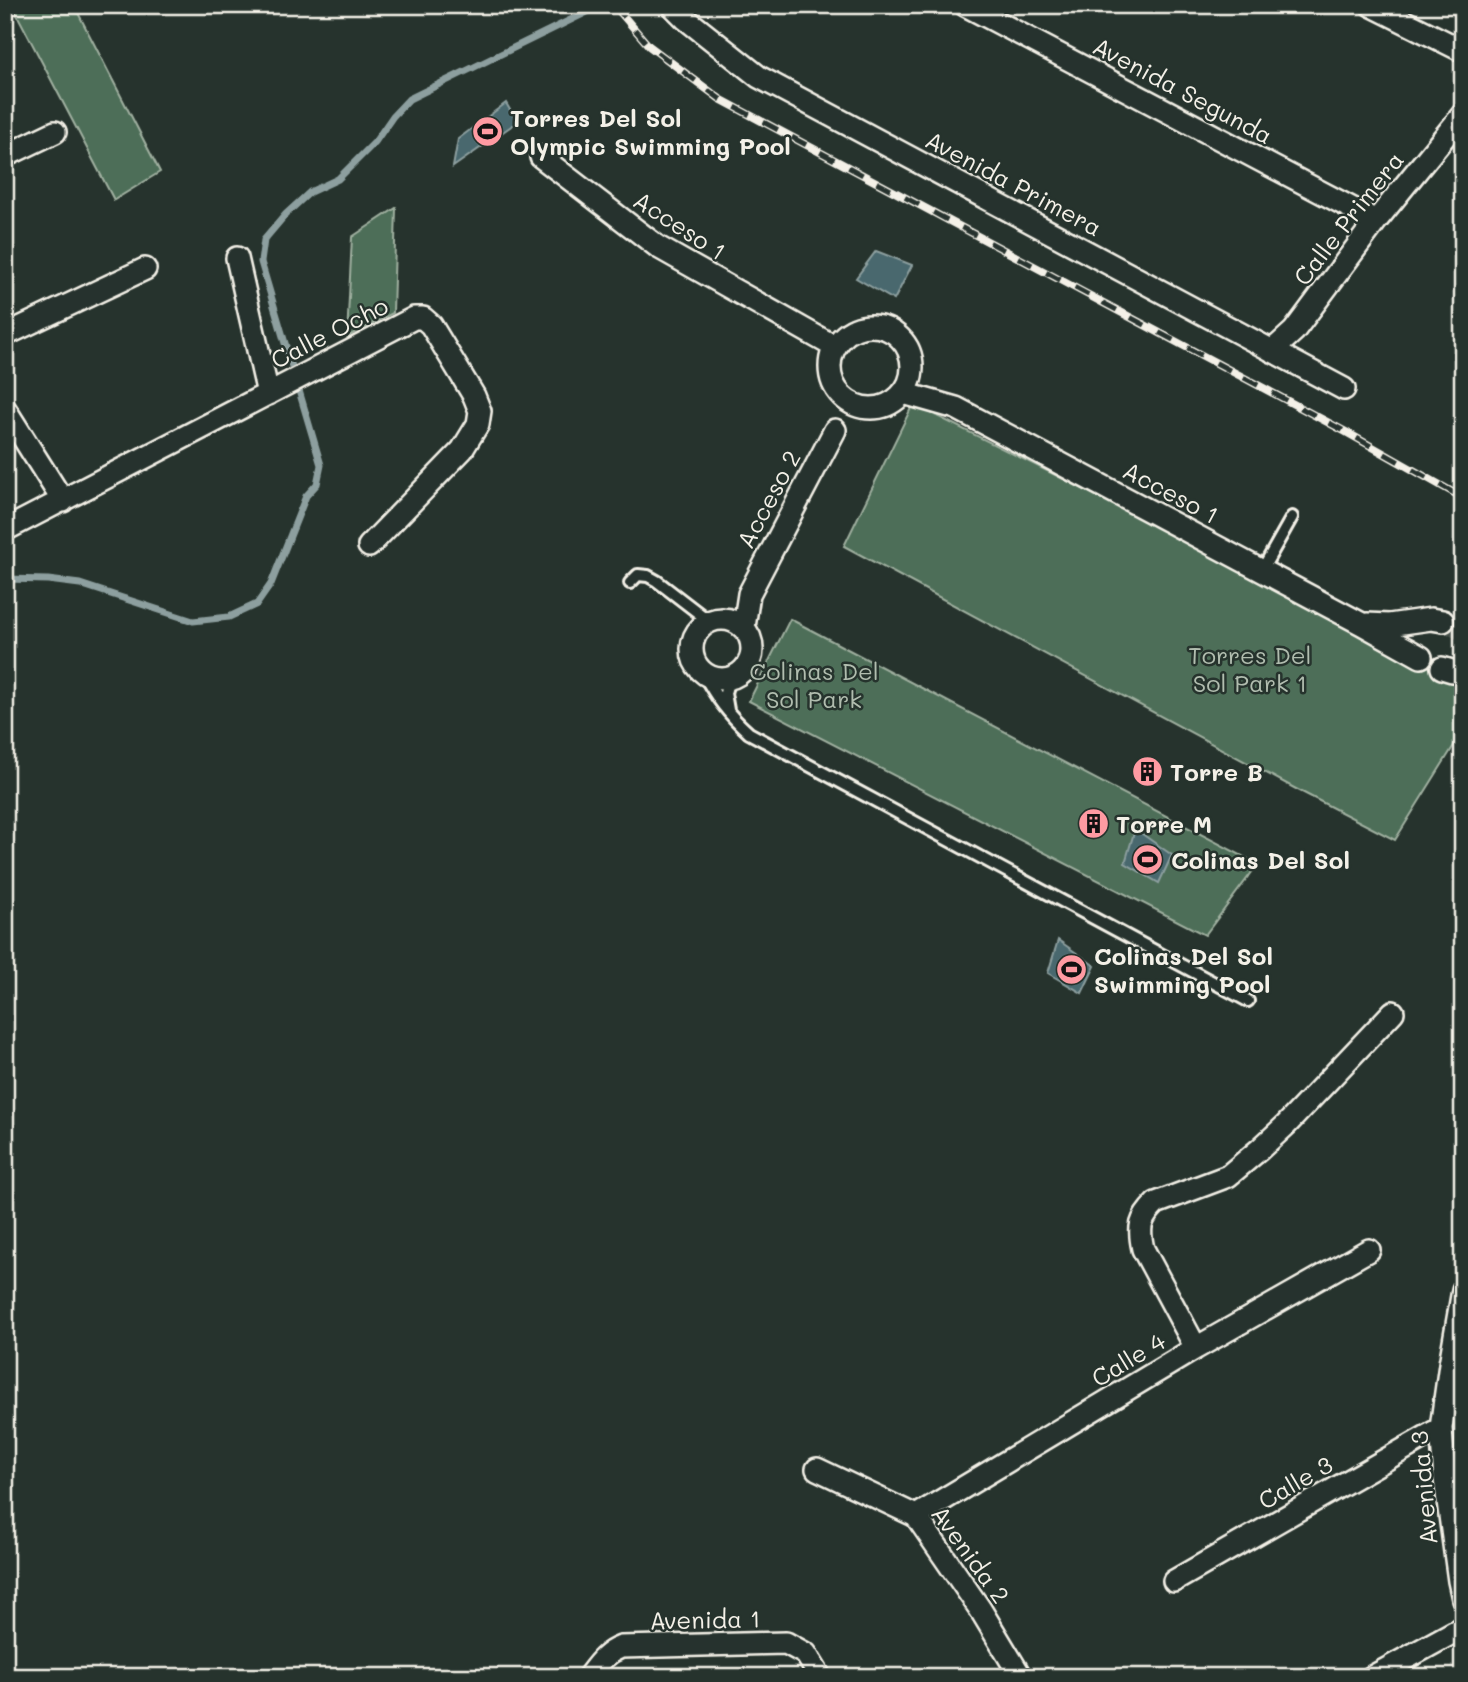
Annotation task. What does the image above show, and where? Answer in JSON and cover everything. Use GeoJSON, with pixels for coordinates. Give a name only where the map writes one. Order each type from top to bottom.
{"type":"FeatureCollection","features":[{"type":"Feature","properties":{"kind":"street","name":"Avenida Primera"},"geometry":{"type":"LineString","coordinates":[[672,5],[759,77],[1344,389]]}},
{"type":"Feature","properties":{"kind":"street","name":"Avenida Segunda"},"geometry":{"type":"LineString","coordinates":[[965,5],[1376,222]]}},
{"type":"Feature","properties":{"kind":"street"},"geometry":{"type":"LineString","coordinates":[[1371,5],[1463,51]]}},
{"type":"Feature","properties":{"kind":"street","name":"Calle Primera"},"geometry":{"type":"LineString","coordinates":[[1272,351],[1294,331],[1376,222],[1463,114]]}},
{"type":"Feature","properties":{"kind":"street"},"geometry":{"type":"LineString","coordinates":[[5,156],[55,132]]}},
{"type":"Feature","properties":{"kind":"street","name":"Acceso 1"},"geometry":{"type":"LineString","coordinates":[[541,157],[658,247],[835,347],[842,337],[864,326],[888,329],[906,345],[912,369],[956,408]]}},
{"type":"Feature","properties":{"kind":"street"},"geometry":{"type":"LineString","coordinates":[[237,258],[268,394]]}},
{"type":"Feature","properties":{"kind":"street"},"geometry":{"type":"LineString","coordinates":[[5,335],[145,269]]}},
{"type":"Feature","properties":{"kind":"street","name":"Calle Ocho"},"geometry":{"type":"LineString","coordinates":[[5,530],[414,318],[423,318],[431,325],[474,396],[480,411],[478,424],[462,450],[369,546]]}},
{"type":"Feature","properties":{"kind":"street"},"geometry":{"type":"LineString","coordinates":[[835,347],[830,362],[832,378],[839,392],[850,402],[865,407],[879,407],[892,402],[903,393],[910,382],[912,369]]}},
{"type":"Feature","properties":{"kind":"street","name":"Acceso 2"},"geometry":{"type":"LineString","coordinates":[[729,678],[743,671],[750,662],[753,650],[751,638],[744,627],[749,594],[835,430],[839,392]]}},
{"type":"Feature","properties":{"kind":"street","name":"Acceso 1"},"geometry":{"type":"LineString","coordinates":[[903,393],[956,408],[1421,657]]}},
{"type":"Feature","properties":{"kind":"street","name":"Acceso 2"},"geometry":{"type":"LineString","coordinates":[[835,430],[865,407]]}},
{"type":"Feature","properties":{"kind":"street"},"geometry":{"type":"LineString","coordinates":[[5,409],[63,501]]}},
{"type":"Feature","properties":{"kind":"street","name":"Acceso 2"},"geometry":{"type":"LineString","coordinates":[[703,673],[692,653],[693,640],[699,629],[749,594]]}},
{"type":"Feature","properties":{"kind":"street"},"geometry":{"type":"LineString","coordinates":[[715,619],[734,620],[744,627]]}},
{"type":"Feature","properties":{"kind":"street","name":"Acceso 1"},"geometry":{"type":"LineString","coordinates":[[1362,624],[1443,621]]}},
{"type":"Feature","properties":{"kind":"street"},"geometry":{"type":"LineString","coordinates":[[703,673],[713,678],[729,678]]}},
{"type":"Feature","properties":{"kind":"street"},"geometry":{"type":"LineString","coordinates":[[1196,1348],[1143,1249],[1141,1223],[1148,1211],[1156,1203],[1228,1176],[1286,1125],[1393,1013]]}},
{"type":"Feature","properties":{"kind":"street","name":"Calle 4"},"geometry":{"type":"LineString","coordinates":[[916,1516],[1196,1348],[1368,1250]]}},
{"type":"Feature","properties":{"kind":"street","name":"Avenida 3"},"geometry":{"type":"LineString","coordinates":[[1463,1290],[1441,1428],[1445,1479],[1463,1599]]}},
{"type":"Feature","properties":{"kind":"street","name":"Calle 3"},"geometry":{"type":"LineString","coordinates":[[1174,1581],[1441,1428]]}},
{"type":"Feature","properties":{"kind":"street","name":"Avenida 2"},"geometry":{"type":"LineString","coordinates":[[817,1469],[916,1516],[980,1609],[1021,1677]]}},
{"type":"Feature","properties":{"kind":"street"},"geometry":{"type":"LineString","coordinates":[[1372,1677],[1463,1627]]}},
{"type":"Feature","properties":{"kind":"street","name":"Avenida 1"},"geometry":{"type":"LineString","coordinates":[[588,1677],[610,1651],[621,1647],[786,1643],[806,1654],[820,1677]]}},
{"type":"Feature","properties":{"kind":"lane"},"geometry":{"type":"LineString","coordinates":[[1262,570],[1292,517]]}},
{"type":"Feature","properties":{"kind":"lane"},"geometry":{"type":"LineString","coordinates":[[630,583],[638,575],[648,576],[692,607],[715,619]]}},
{"type":"Feature","properties":{"kind":"lane"},"geometry":{"type":"LineString","coordinates":[[703,673],[730,716],[749,733],[1248,1000]]}},
{"type":"Feature","properties":{"kind":"lane"},"geometry":{"type":"LineString","coordinates":[[729,678],[725,701],[730,716]]}},
{"type":"Feature","properties":{"kind":"green space"},"geometry":{"type":"Polygon","coordinates":[[[12,5],[74,5],[160,172],[114,200],[12,5]]]}},
{"type":"Feature","properties":{"kind":"green space"},"geometry":{"type":"Polygon","coordinates":[[[396,208],[393,313],[347,337],[352,237],[396,208]]]}},
{"type":"Feature","properties":{"kind":"green space","name":"Torres Del Sol Park 1"},"geometry":{"type":"Polygon","coordinates":[[[913,404],[1463,679],[1463,731],[1395,840],[844,546],[913,404]]]}},
{"type":"Feature","properties":{"kind":"green space","name":"Colinas Del Sol Park"},"geometry":{"type":"Polygon","coordinates":[[[790,619],[1258,864],[1205,935],[749,701],[790,619]]]}},
{"type":"Feature","properties":{"kind":"water","name":"Torres Del Sol Olympic Swimming Pool"},"geometry":{"type":"Polygon","coordinates":[[[506,103],[517,122],[453,167],[458,139],[506,103]]]}},
{"type":"Feature","properties":{"kind":"water"},"geometry":{"type":"Polygon","coordinates":[[[876,251],[912,265],[894,300],[856,278],[876,251]]]}},
{"type":"Feature","properties":{"kind":"water","name":"Colinas Del Sol"},"geometry":{"type":"Polygon","coordinates":[[[1135,829],[1172,855],[1159,883],[1125,863],[1135,829]]]}},
{"type":"Feature","properties":{"kind":"water","name":"Colinas Del Sol Swimming Pool"},"geometry":{"type":"Polygon","coordinates":[[[1058,940],[1095,966],[1082,993],[1048,973],[1058,940]]]}},
{"type":"Feature","properties":{"kind":"waterway"},"geometry":{"type":"LineString","coordinates":[[5,579],[80,584],[193,621],[229,617],[257,604],[271,584],[306,496],[317,484],[321,465],[261,262],[264,240],[286,214],[310,192],[338,179],[375,142],[409,99],[591,10]]}},
{"type":"Feature","properties":{"kind":"tunnel"},"geometry":{"type":"LineString","coordinates":[[1443,621],[1463,630]]}},
{"type":"Feature","properties":{"kind":"railway"},"geometry":{"type":"LineString","coordinates":[[614,5],[649,46],[720,99],[1346,432],[1463,498]]}},
{"type":"Feature","properties":{"kind":"place","name":"Torres Del Sol Olympic Swimming Pool"},"geometry":{"type":"Point","coordinates":[487,131]}},
{"type":"Feature","properties":{"kind":"place","name":"Torre B"},"geometry":{"type":"Point","coordinates":[1147,771]}},
{"type":"Feature","properties":{"kind":"place","name":"Torre M"},"geometry":{"type":"Point","coordinates":[1093,823]}},
{"type":"Feature","properties":{"kind":"place","name":"Colinas Del Sol"},"geometry":{"type":"Point","coordinates":[1148,859]}},
{"type":"Feature","properties":{"kind":"place","name":"Colinas Del Sol Swimming Pool"},"geometry":{"type":"Point","coordinates":[1071,969]}}]}
